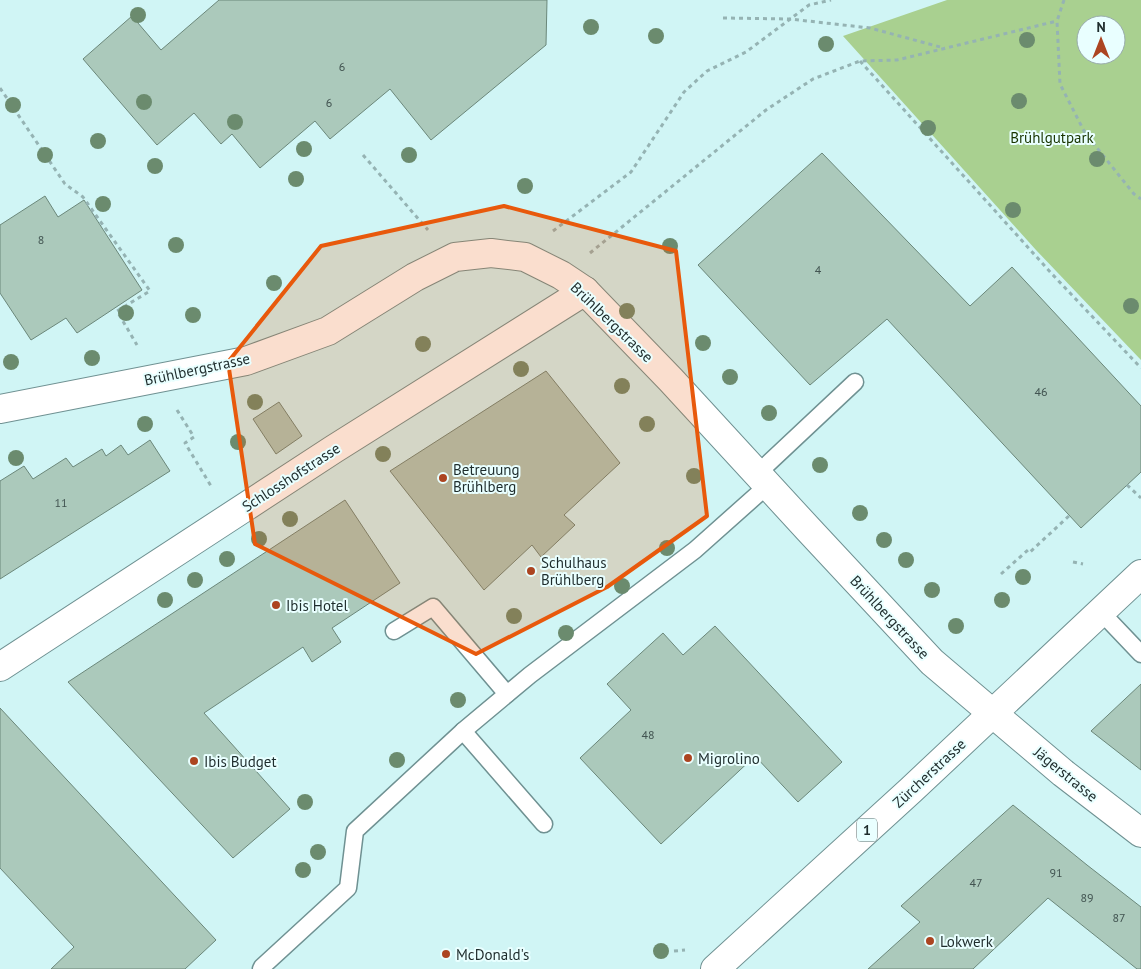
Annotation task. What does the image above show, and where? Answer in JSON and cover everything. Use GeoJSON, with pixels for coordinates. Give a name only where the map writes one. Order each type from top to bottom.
{"type":"FeatureCollection","features":[{"type":"Feature","properties":{"kind":"street","name":"Brühlbergstrasse"},"geometry":{"type":"LineString","coordinates":[[0,409],[246,361],[328,331],[415,277],[455,257],[491,253],[524,257],[562,275],[585,291],[677,387],[932,662],[993,713]]}},
{"type":"Feature","properties":{"kind":"street","name":"Schlosshofstrasse"},"geometry":{"type":"LineString","coordinates":[[0,667],[326,455],[585,291]]}},
{"type":"Feature","properties":{"kind":"street","name":"Zürcherstrasse"},"geometry":{"type":"LineString","coordinates":[[715,969],[911,790],[1141,574]]}},
{"type":"Feature","properties":{"kind":"street","name":"Jägerstrasse"},"geometry":{"type":"LineString","coordinates":[[993,713],[1063,773],[1141,833]]}},
{"type":"Feature","properties":{"kind":"lane"},"geometry":{"type":"LineString","coordinates":[[262,969],[348,888],[355,831],[463,731],[507,694],[695,550],[854,382]]}},
{"type":"Feature","properties":{"kind":"lane"},"geometry":{"type":"LineString","coordinates":[[394,631],[433,607],[507,694]]}},
{"type":"Feature","properties":{"kind":"lane"},"geometry":{"type":"LineString","coordinates":[[1101,612],[1141,654]]}},
{"type":"Feature","properties":{"kind":"lane"},"geometry":{"type":"LineString","coordinates":[[463,731],[544,824]]}},
{"type":"Feature","properties":{"kind":"path"},"geometry":{"type":"LineString","coordinates":[[548,234],[631,172],[684,92],[707,71],[746,52],[809,5],[831,0]]}},
{"type":"Feature","properties":{"kind":"path"},"geometry":{"type":"LineString","coordinates":[[1064,0],[1057,21],[1060,84],[1085,133],[1134,194],[1141,199]]}},
{"type":"Feature","properties":{"kind":"path"},"geometry":{"type":"LineString","coordinates":[[724,18],[790,19],[870,28],[944,48]]}},
{"type":"Feature","properties":{"kind":"path"},"geometry":{"type":"LineString","coordinates":[[562,275],[766,110],[813,79],[860,61],[897,60],[1057,21]]}},
{"type":"Feature","properties":{"kind":"path"},"geometry":{"type":"LineString","coordinates":[[860,61],[1052,274],[1141,368]]}},
{"type":"Feature","properties":{"kind":"path"},"geometry":{"type":"LineString","coordinates":[[0,88],[65,184],[83,197],[150,291],[117,311],[156,378]]}},
{"type":"Feature","properties":{"kind":"path"},"geometry":{"type":"LineString","coordinates":[[364,154],[433,235]]}},
{"type":"Feature","properties":{"kind":"path"},"geometry":{"type":"LineString","coordinates":[[179,414],[194,437],[185,443],[193,456]]}},
{"type":"Feature","properties":{"kind":"path"},"geometry":{"type":"LineString","coordinates":[[1127,485],[1140,498]]}},
{"type":"Feature","properties":{"kind":"path"},"geometry":{"type":"LineString","coordinates":[[1002,574],[1028,550],[1030,552],[1070,515]]}},
{"type":"Feature","properties":{"kind":"path"},"geometry":{"type":"LineString","coordinates":[[1073,562],[1083,564]]}},
{"type":"Feature","properties":{"kind":"highlighted area"},"geometry":{"type":"Polygon","coordinates":[[[504,206],[676,251],[707,516],[607,587],[476,654],[255,544],[228,362],[321,246],[504,206]]]}},
{"type":"Feature","properties":{"kind":"green space","name":"Brühlgutpark"},"geometry":{"type":"Polygon","coordinates":[[[947,0],[1141,0],[1141,360],[1036,250],[843,36],[947,0]]]}},
{"type":"Feature","properties":{"kind":"building"},"geometry":{"type":"Polygon","coordinates":[[[219,0],[547,0],[546,45],[431,140],[390,89],[330,139],[315,121],[260,168],[232,134],[221,144],[194,113],[157,145],[83,59],[132,16],[161,50],[219,0]]]}},
{"type":"Feature","properties":{"kind":"building"},"geometry":{"type":"Polygon","coordinates":[[[822,153],[970,306],[1012,267],[1141,406],[1141,472],[1081,528],[887,319],[810,385],[698,265],[822,153]]]}},
{"type":"Feature","properties":{"kind":"building"},"geometry":{"type":"Polygon","coordinates":[[[45,196],[58,217],[84,200],[142,290],[77,333],[66,318],[31,340],[0,293],[0,225],[45,196]]]}},
{"type":"Feature","properties":{"kind":"building"},"geometry":{"type":"Polygon","coordinates":[[[546,371],[620,463],[564,515],[575,525],[541,557],[532,545],[484,590],[390,471],[546,371]]]}},
{"type":"Feature","properties":{"kind":"building"},"geometry":{"type":"Polygon","coordinates":[[[279,402],[302,436],[276,454],[253,419],[279,402]]]}},
{"type":"Feature","properties":{"kind":"building"},"geometry":{"type":"Polygon","coordinates":[[[150,440],[170,471],[0,579],[0,481],[24,466],[33,479],[66,458],[73,467],[102,449],[106,456],[121,445],[128,455],[150,440]]]}},
{"type":"Feature","properties":{"kind":"building"},"geometry":{"type":"Polygon","coordinates":[[[345,500],[400,583],[332,628],[341,642],[312,662],[303,647],[204,713],[290,809],[233,858],[68,682],[345,500]]]}},
{"type":"Feature","properties":{"kind":"building"},"geometry":{"type":"Polygon","coordinates":[[[715,626],[842,762],[798,802],[755,756],[661,844],[580,758],[631,710],[607,684],[663,633],[683,655],[715,626]]]}},
{"type":"Feature","properties":{"kind":"building"},"geometry":{"type":"Polygon","coordinates":[[[1141,684],[1141,770],[1091,731],[1141,684]]]}},
{"type":"Feature","properties":{"kind":"building"},"geometry":{"type":"Polygon","coordinates":[[[0,708],[216,940],[185,969],[51,969],[74,947],[0,868],[0,708]]]}},
{"type":"Feature","properties":{"kind":"building"},"geometry":{"type":"Polygon","coordinates":[[[1013,805],[1141,907],[1141,969],[1137,969],[1048,898],[973,969],[868,969],[920,922],[901,906],[1013,805]]]}},
{"type":"Feature","properties":{"kind":"place","name":"Betreuung Brühlberg"},"geometry":{"type":"Point","coordinates":[443,478]}},
{"type":"Feature","properties":{"kind":"place","name":"Schulhaus Brühlberg"},"geometry":{"type":"Point","coordinates":[531,571]}},
{"type":"Feature","properties":{"kind":"place","name":"Ibis Hotel"},"geometry":{"type":"Point","coordinates":[276,605]}},
{"type":"Feature","properties":{"kind":"place","name":"Migrolino"},"geometry":{"type":"Point","coordinates":[688,758]}},
{"type":"Feature","properties":{"kind":"place","name":"Ibis Budget"},"geometry":{"type":"Point","coordinates":[194,761]}},
{"type":"Feature","properties":{"kind":"place","name":"Lokwerk"},"geometry":{"type":"Point","coordinates":[930,941]}},
{"type":"Feature","properties":{"kind":"place","name":"McDonald's"},"geometry":{"type":"Point","coordinates":[446,954]}}]}
